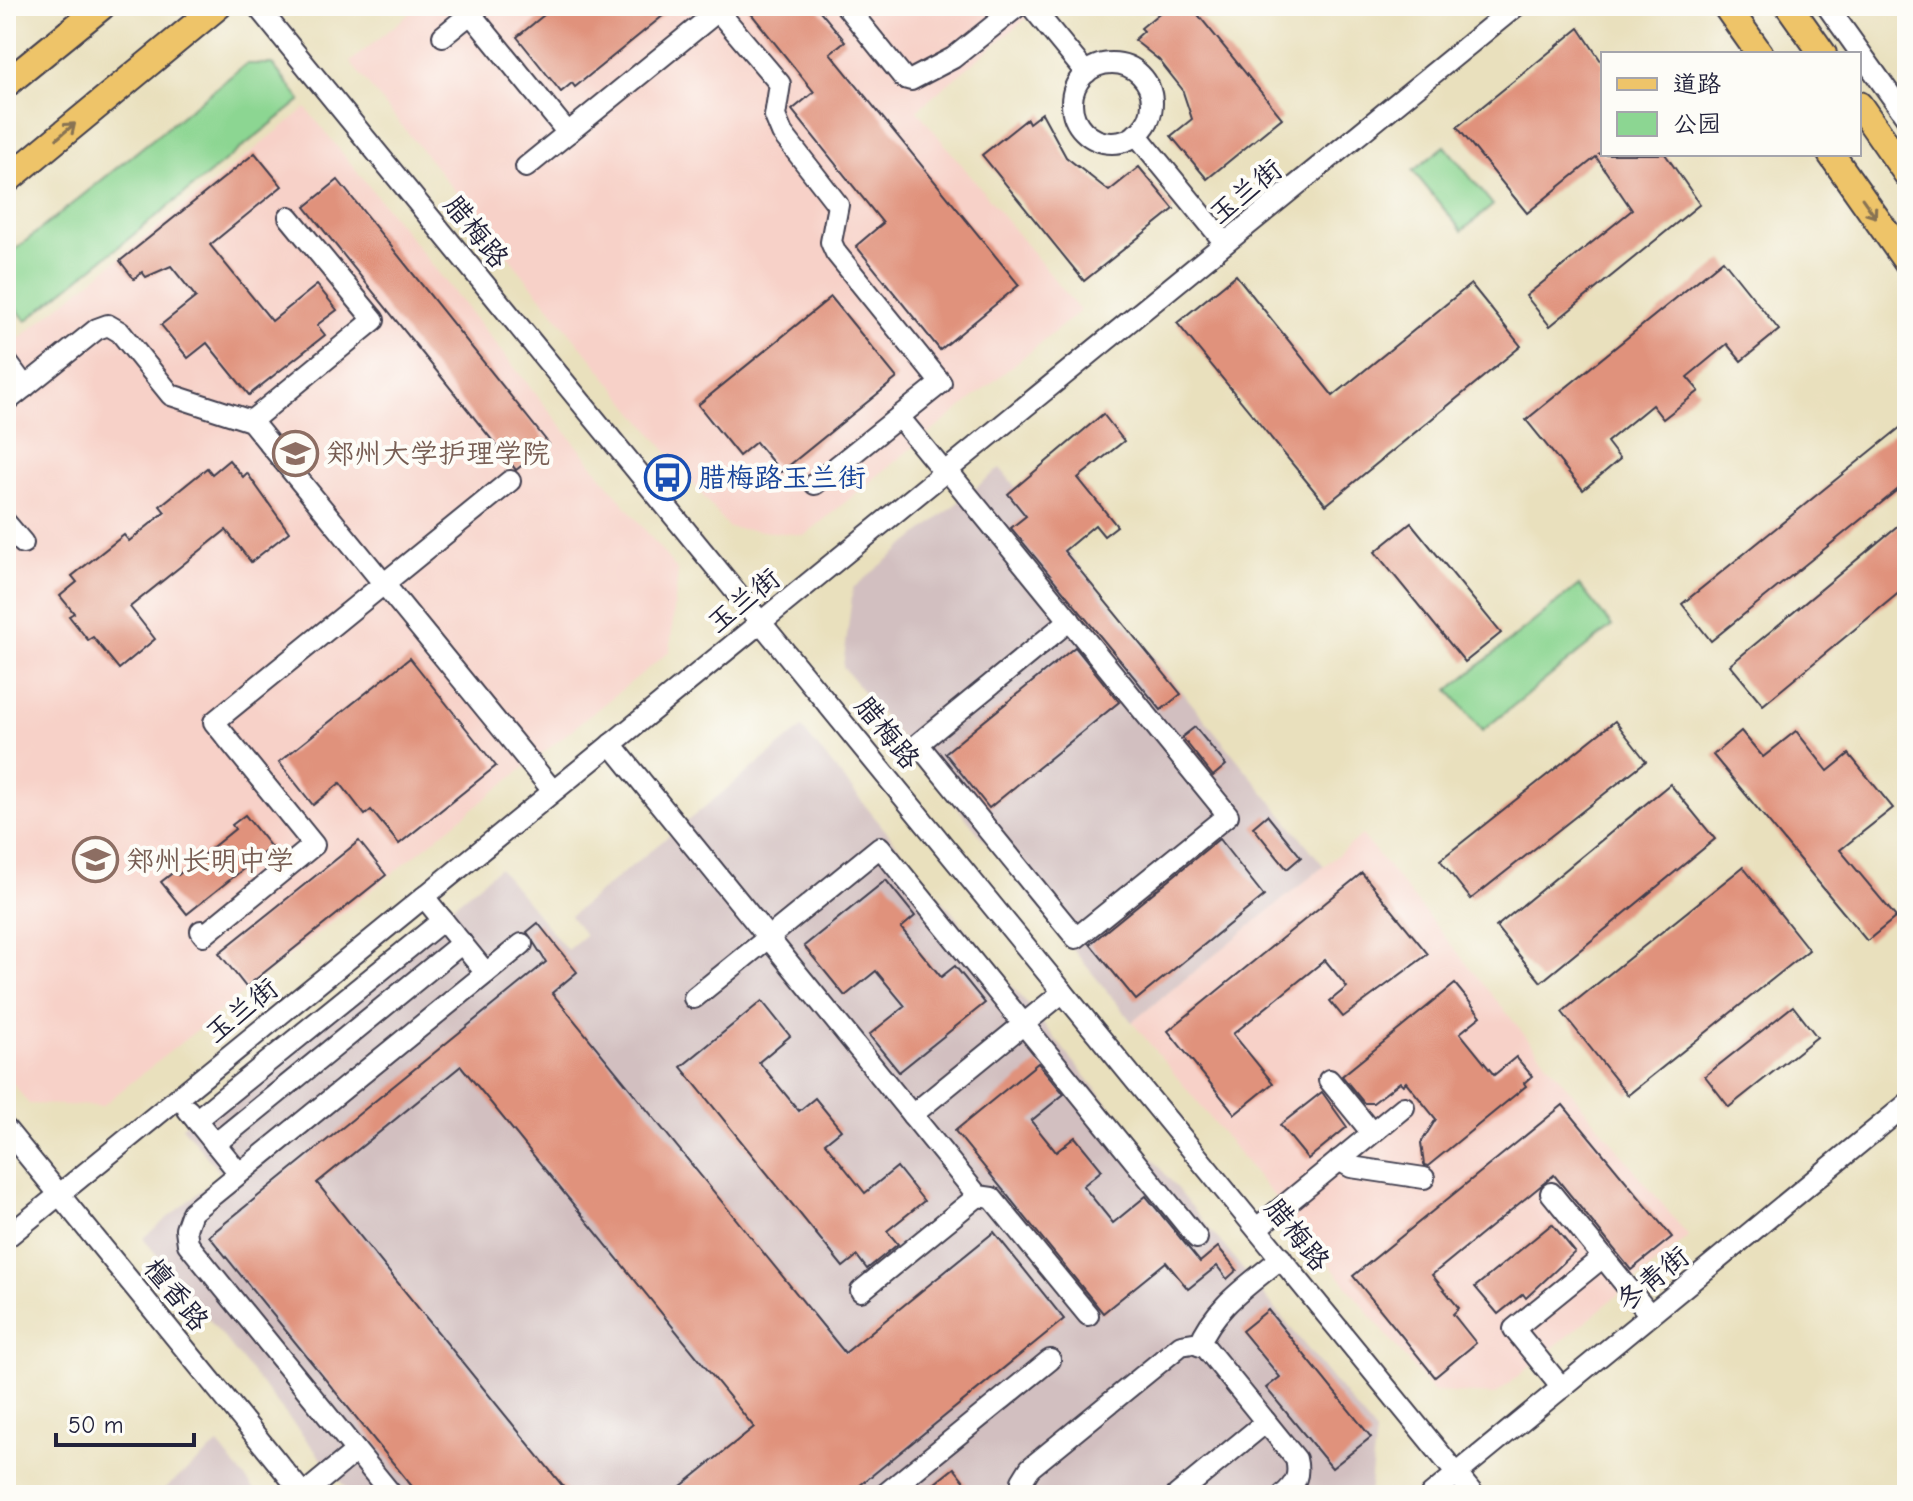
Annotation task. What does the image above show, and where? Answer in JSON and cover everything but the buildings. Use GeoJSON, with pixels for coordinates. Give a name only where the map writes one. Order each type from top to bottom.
{"type":"FeatureCollection","features":[{"type":"Feature","properties":{"kind":"main road"},"geometry":{"type":"LineString","coordinates":[[6,84],[102,6]]}},
{"type":"Feature","properties":{"kind":"main road"},"geometry":{"type":"LineString","coordinates":[[6,181],[218,6]]}},
{"type":"Feature","properties":{"kind":"main road"},"geometry":{"type":"LineString","coordinates":[[1726,6],[1759,52]]}},
{"type":"Feature","properties":{"kind":"main road"},"geometry":{"type":"LineString","coordinates":[[1789,6],[1822,52]]}},
{"type":"Feature","properties":{"kind":"main road"},"geometry":{"type":"LineString","coordinates":[[1861,108],[1907,174]]}},
{"type":"Feature","properties":{"kind":"main road"},"geometry":{"type":"LineString","coordinates":[[1832,156],[1907,262]]}},
{"type":"Feature","properties":{"kind":"street","name":"腊梅路"},"geometry":{"type":"LineString","coordinates":[[257,6],[1474,1495]]}},
{"type":"Feature","properties":{"kind":"street"},"geometry":{"type":"LineString","coordinates":[[846,6],[904,78],[911,80],[953,58],[1018,6]]}},
{"type":"Feature","properties":{"kind":"street"},"geometry":{"type":"LineString","coordinates":[[1031,6],[1086,73]]}},
{"type":"Feature","properties":{"kind":"street","name":"玉兰街"},"geometry":{"type":"LineString","coordinates":[[6,1238],[1516,6]]}},
{"type":"Feature","properties":{"kind":"street"},"geometry":{"type":"LineString","coordinates":[[1827,6],[1860,52]]}},
{"type":"Feature","properties":{"kind":"street"},"geometry":{"type":"LineString","coordinates":[[526,167],[721,8],[780,84],[775,116],[782,133],[838,205],[831,242],[836,253],[941,383],[815,484]]}},
{"type":"Feature","properties":{"kind":"street"},"geometry":{"type":"LineString","coordinates":[[443,36],[475,10],[568,133]]}},
{"type":"Feature","properties":{"kind":"street"},"geometry":{"type":"LineString","coordinates":[[1861,54],[1907,118]]}},
{"type":"Feature","properties":{"kind":"street"},"geometry":{"type":"LineString","coordinates":[[1121,64],[1145,81],[1151,111],[1136,134],[1124,141],[1104,142],[1079,126],[1072,106],[1073,95],[1086,73],[1101,65],[1121,64]]}},
{"type":"Feature","properties":{"kind":"street"},"geometry":{"type":"LineString","coordinates":[[1136,134],[1225,243]]}},
{"type":"Feature","properties":{"kind":"street"},"geometry":{"type":"LineString","coordinates":[[251,421],[374,320],[289,217]]}},
{"type":"Feature","properties":{"kind":"street"},"geometry":{"type":"LineString","coordinates":[[6,402],[97,329],[108,325],[120,332],[171,395],[251,421],[553,791]]}},
{"type":"Feature","properties":{"kind":"street"},"geometry":{"type":"LineString","coordinates":[[6,361],[25,387]]}},
{"type":"Feature","properties":{"kind":"street"},"geometry":{"type":"LineString","coordinates":[[899,417],[1070,620],[1228,815],[1076,938],[918,744],[1070,620]]}},
{"type":"Feature","properties":{"kind":"street"},"geometry":{"type":"LineString","coordinates":[[201,931],[204,935],[314,845],[214,722],[510,481]]}},
{"type":"Feature","properties":{"kind":"street"},"geometry":{"type":"LineString","coordinates":[[6,523],[23,543]]}},
{"type":"Feature","properties":{"kind":"street"},"geometry":{"type":"LineString","coordinates":[[611,744],[978,1196],[992,1198],[1088,1315]]}},
{"type":"Feature","properties":{"kind":"street"},"geometry":{"type":"LineString","coordinates":[[694,998],[880,847],[1197,1238]]}},
{"type":"Feature","properties":{"kind":"street"},"geometry":{"type":"LineString","coordinates":[[424,897],[486,973]]}},
{"type":"Feature","properties":{"kind":"street"},"geometry":{"type":"LineString","coordinates":[[196,1120],[443,920]]}},
{"type":"Feature","properties":{"kind":"street"},"geometry":{"type":"LineString","coordinates":[[215,1144],[462,943]]}},
{"type":"Feature","properties":{"kind":"street"},"geometry":{"type":"LineString","coordinates":[[392,1495],[188,1244],[186,1229],[192,1212],[522,944]]}},
{"type":"Feature","properties":{"kind":"street"},"geometry":{"type":"LineString","coordinates":[[912,1115],[1063,992]]}},
{"type":"Feature","properties":{"kind":"street"},"geometry":{"type":"LineString","coordinates":[[1329,1080],[1372,1133]]}},
{"type":"Feature","properties":{"kind":"street"},"geometry":{"type":"LineString","coordinates":[[177,1098],[239,1173]]}},
{"type":"Feature","properties":{"kind":"street","name":"冬青街"},"geometry":{"type":"LineString","coordinates":[[1431,1495],[1907,1104]]}},
{"type":"Feature","properties":{"kind":"street"},"geometry":{"type":"LineString","coordinates":[[1257,1228],[1404,1107]]}},
{"type":"Feature","properties":{"kind":"street","name":"檀香路"},"geometry":{"type":"LineString","coordinates":[[6,1129],[304,1494]]}},
{"type":"Feature","properties":{"kind":"street"},"geometry":{"type":"LineString","coordinates":[[1339,1160],[1351,1167],[1424,1178]]}},
{"type":"Feature","properties":{"kind":"street"},"geometry":{"type":"LineString","coordinates":[[1551,1193],[1650,1315]]}},
{"type":"Feature","properties":{"kind":"street"},"geometry":{"type":"LineString","coordinates":[[861,1291],[978,1196]]}},
{"type":"Feature","properties":{"kind":"street"},"geometry":{"type":"LineString","coordinates":[[1562,1388],[1514,1329],[1603,1257]]}},
{"type":"Feature","properties":{"kind":"street"},"geometry":{"type":"LineString","coordinates":[[1199,1345],[1215,1314],[1281,1258]]}},
{"type":"Feature","properties":{"kind":"street"},"geometry":{"type":"LineString","coordinates":[[1022,1495],[1022,1481],[1030,1468],[1181,1345],[1206,1348],[1296,1459],[1299,1470],[1293,1486],[1283,1495]]}},
{"type":"Feature","properties":{"kind":"street"},"geometry":{"type":"LineString","coordinates":[[884,1495],[1050,1360]]}},
{"type":"Feature","properties":{"kind":"street"},"geometry":{"type":"LineString","coordinates":[[1177,1495],[1266,1422]]}},
{"type":"Feature","properties":{"kind":"street"},"geometry":{"type":"LineString","coordinates":[[304,1494],[356,1451]]}},
{"type":"Feature","properties":{"kind":"shaded area"},"geometry":{"type":"Polygon","coordinates":[[[419,6],[1041,6],[917,110],[1080,311],[805,535],[729,528],[350,62],[419,6]]]}},
{"type":"Feature","properties":{"kind":"shaded area","name":"郑州大学护理学院"},"geometry":{"type":"Polygon","coordinates":[[[306,108],[678,571],[670,651],[102,1106],[29,1104],[6,1075],[6,349],[306,108]]]}},
{"type":"Feature","properties":{"kind":"shaded area"},"geometry":{"type":"Polygon","coordinates":[[[1000,468],[1324,866],[1132,1022],[843,667],[853,588],[1000,468]]]}},
{"type":"Feature","properties":{"kind":"shaded area"},"geometry":{"type":"Polygon","coordinates":[[[802,728],[1376,1433],[1369,1495],[351,1495],[143,1238],[221,1174],[182,1126],[499,868],[567,950],[585,935],[570,916],[802,728]]]}},
{"type":"Feature","properties":{"kind":"shaded area"},"geometry":{"type":"Polygon","coordinates":[[[1362,835],[1689,1237],[1495,1395],[1433,1392],[1132,1022],[1362,835]]]}},
{"type":"Feature","properties":{"kind":"shaded area"},"geometry":{"type":"Polygon","coordinates":[[[218,1445],[259,1495],[157,1495],[218,1445]]]}},
{"type":"Feature","properties":{"kind":"green space"},"geometry":{"type":"Polygon","coordinates":[[[246,64],[272,64],[301,100],[26,321],[6,295],[6,257],[246,64]]]}},
{"type":"Feature","properties":{"kind":"green space"},"geometry":{"type":"Polygon","coordinates":[[[1445,146],[1493,205],[1462,231],[1413,171],[1445,146]]]}},
{"type":"Feature","properties":{"kind":"green space"},"geometry":{"type":"Polygon","coordinates":[[[1579,585],[1612,626],[1482,731],[1449,690],[1579,585]]]}},
{"type":"Feature","properties":{"kind":"place","name":"郑州大学护理学院"},"geometry":{"type":"Point","coordinates":[295,453]}},
{"type":"Feature","properties":{"kind":"place","name":"腊梅路玉兰街"},"geometry":{"type":"Point","coordinates":[667,477]}},
{"type":"Feature","properties":{"kind":"place","name":"郑州长明中学"},"geometry":{"type":"Point","coordinates":[95,860]}}]}
